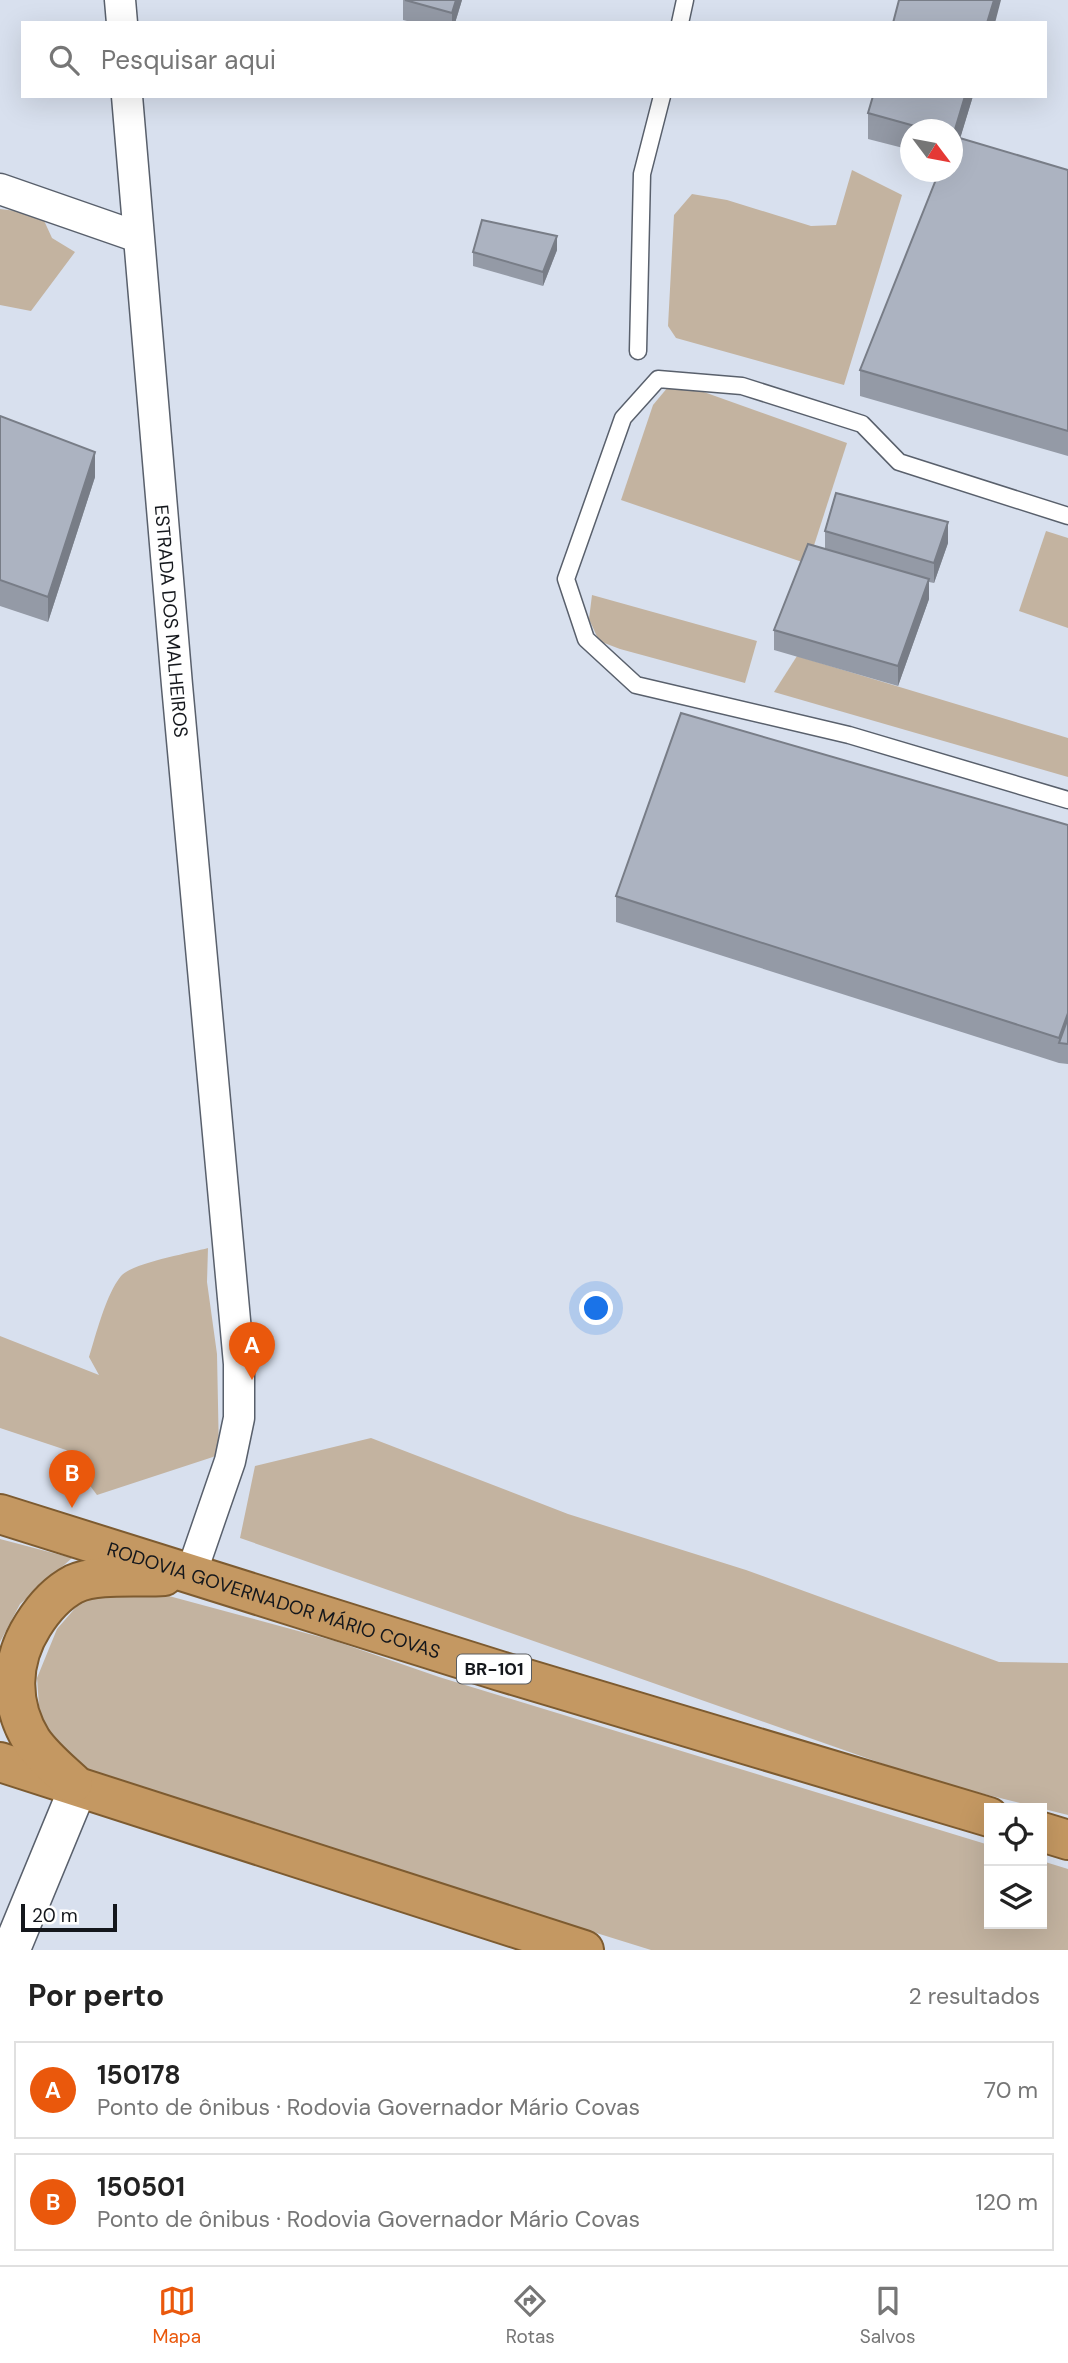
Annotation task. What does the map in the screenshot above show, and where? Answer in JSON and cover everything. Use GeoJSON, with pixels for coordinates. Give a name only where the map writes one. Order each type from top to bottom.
{"type":"FeatureCollection","features":[{"type":"Feature","properties":{"kind":"highway","name":"RODOVIA GOVERNADOR MÁRIO COVAS"},"geometry":{"type":"LineString","coordinates":[[0,1514],[513,1675],[984,1815]]}},
{"type":"Feature","properties":{"kind":"highway"},"geometry":{"type":"LineString","coordinates":[[78,1788],[33,1742],[20,1713],[14,1684],[16,1660],[25,1637],[40,1614],[56,1597],[76,1584],[97,1578],[191,1574]]}},
{"type":"Feature","properties":{"kind":"highway"},"geometry":{"type":"LineString","coordinates":[[0,1762],[584,1950]]}},
{"type":"Feature","properties":{"kind":"highway"},"geometry":{"type":"LineString","coordinates":[[1047,1834],[1068,1840]]}},
{"type":"Feature","properties":{"kind":"street"},"geometry":{"type":"LineString","coordinates":[[120,0],[122,21]]}},
{"type":"Feature","properties":{"kind":"street","name":"ESTRADA DOS MALHEIROS"},"geometry":{"type":"LineString","coordinates":[[127,98],[239,1364],[239,1418],[230,1461],[191,1574]]}},
{"type":"Feature","properties":{"kind":"street"},"geometry":{"type":"LineString","coordinates":[[0,189],[138,237]]}},
{"type":"Feature","properties":{"kind":"street"},"geometry":{"type":"LineString","coordinates":[[11,1950],[78,1788]]}},
{"type":"Feature","properties":{"kind":"lane"},"geometry":{"type":"LineString","coordinates":[[680,21],[685,0]]}},
{"type":"Feature","properties":{"kind":"lane"},"geometry":{"type":"LineString","coordinates":[[638,351],[642,174],[661,98]]}},
{"type":"Feature","properties":{"kind":"lane"},"geometry":{"type":"LineString","coordinates":[[1068,516],[900,462],[862,424],[742,386],[658,379],[623,418],[566,579],[586,639],[636,685],[849,735],[1068,800]]}},
{"type":"Feature","properties":{"kind":"shaded area"},"geometry":{"type":"Polygon","coordinates":[[[852,170],[902,195],[844,385],[676,338],[668,326],[674,215],[692,194],[727,200],[811,226],[836,225],[852,170]]]}},
{"type":"Feature","properties":{"kind":"shaded area"},"geometry":{"type":"Polygon","coordinates":[[[0,209],[41,214],[52,238],[75,252],[31,311],[0,305],[0,209]]]}},
{"type":"Feature","properties":{"kind":"shaded area"},"geometry":{"type":"Polygon","coordinates":[[[673,381],[847,443],[808,564],[621,500],[653,405],[673,381]]]}},
{"type":"Feature","properties":{"kind":"shaded area"},"geometry":{"type":"Polygon","coordinates":[[[1046,531],[1068,538],[1068,628],[1019,611],[1046,531]]]}},
{"type":"Feature","properties":{"kind":"shaded area"},"geometry":{"type":"Polygon","coordinates":[[[592,595],[757,641],[745,683],[599,641],[589,619],[592,595]]]}},
{"type":"Feature","properties":{"kind":"shaded area"},"geometry":{"type":"Polygon","coordinates":[[[797,656],[1068,738],[1068,777],[774,692],[797,656]]]}},
{"type":"Feature","properties":{"kind":"shaded area"},"geometry":{"type":"Polygon","coordinates":[[[208,1248],[207,1282],[217,1354],[219,1455],[97,1495],[82,1475],[87,1461],[66,1450],[0,1428],[0,1336],[99,1375],[89,1357],[106,1304],[121,1276],[149,1263],[208,1248]]]}},
{"type":"Feature","properties":{"kind":"shaded area"},"geometry":{"type":"Polygon","coordinates":[[[371,1438],[568,1514],[746,1570],[999,1662],[1068,1663],[1068,1815],[1047,1810],[1047,1803],[1020,1803],[932,1781],[240,1538],[255,1466],[371,1438]]]}},
{"type":"Feature","properties":{"kind":"shaded area"},"geometry":{"type":"Polygon","coordinates":[[[0,1539],[72,1558],[20,1604],[0,1642],[0,1539]]]}},
{"type":"Feature","properties":{"kind":"shaded area"},"geometry":{"type":"Polygon","coordinates":[[[143,1589],[335,1641],[439,1677],[984,1843],[984,1929],[1047,1929],[1047,1863],[1068,1869],[1068,1950],[651,1950],[159,1797],[72,1765],[40,1719],[37,1678],[57,1629],[84,1598],[143,1589]]]}},
{"type":"Feature","properties":{"kind":"building"},"geometry":{"type":"Polygon","coordinates":[[[405,0],[456,0],[452,13],[405,0]]]}},
{"type":"Feature","properties":{"kind":"building"},"geometry":{"type":"Polygon","coordinates":[[[899,0],[994,0],[988,21],[894,21],[899,0]]]}},
{"type":"Feature","properties":{"kind":"building"},"geometry":{"type":"Polygon","coordinates":[[[872,98],[964,98],[958,119],[900,119],[900,122],[868,113],[872,98]]]}},
{"type":"Feature","properties":{"kind":"building"},"geometry":{"type":"Polygon","coordinates":[[[963,139],[1068,170],[1068,431],[860,370],[935,182],[963,182],[963,139]]]}},
{"type":"Feature","properties":{"kind":"building"},"geometry":{"type":"Polygon","coordinates":[[[482,220],[557,236],[543,272],[473,252],[482,220]]]}},
{"type":"Feature","properties":{"kind":"building"},"geometry":{"type":"Polygon","coordinates":[[[0,416],[95,452],[48,597],[0,580],[0,416]]]}},
{"type":"Feature","properties":{"kind":"building"},"geometry":{"type":"Polygon","coordinates":[[[836,493],[948,522],[934,563],[825,531],[836,493]]]}},
{"type":"Feature","properties":{"kind":"building"},"geometry":{"type":"Polygon","coordinates":[[[808,544],[929,579],[898,666],[774,630],[808,544]]]}},
{"type":"Feature","properties":{"kind":"building"},"geometry":{"type":"Polygon","coordinates":[[[681,713],[1068,825],[1068,1013],[1059,1038],[616,896],[681,713]]]}},
{"type":"Feature","properties":{"kind":"building"},"geometry":{"type":"Polygon","coordinates":[[[1068,1018],[1068,1044],[1059,1043],[1068,1018]]]}},
{"type":"Feature","properties":{"kind":"place","name":"150178"},"geometry":{"type":"Point","coordinates":[252,1380]}},
{"type":"Feature","properties":{"kind":"place","name":"150501"},"geometry":{"type":"Point","coordinates":[72,1508]}}]}
